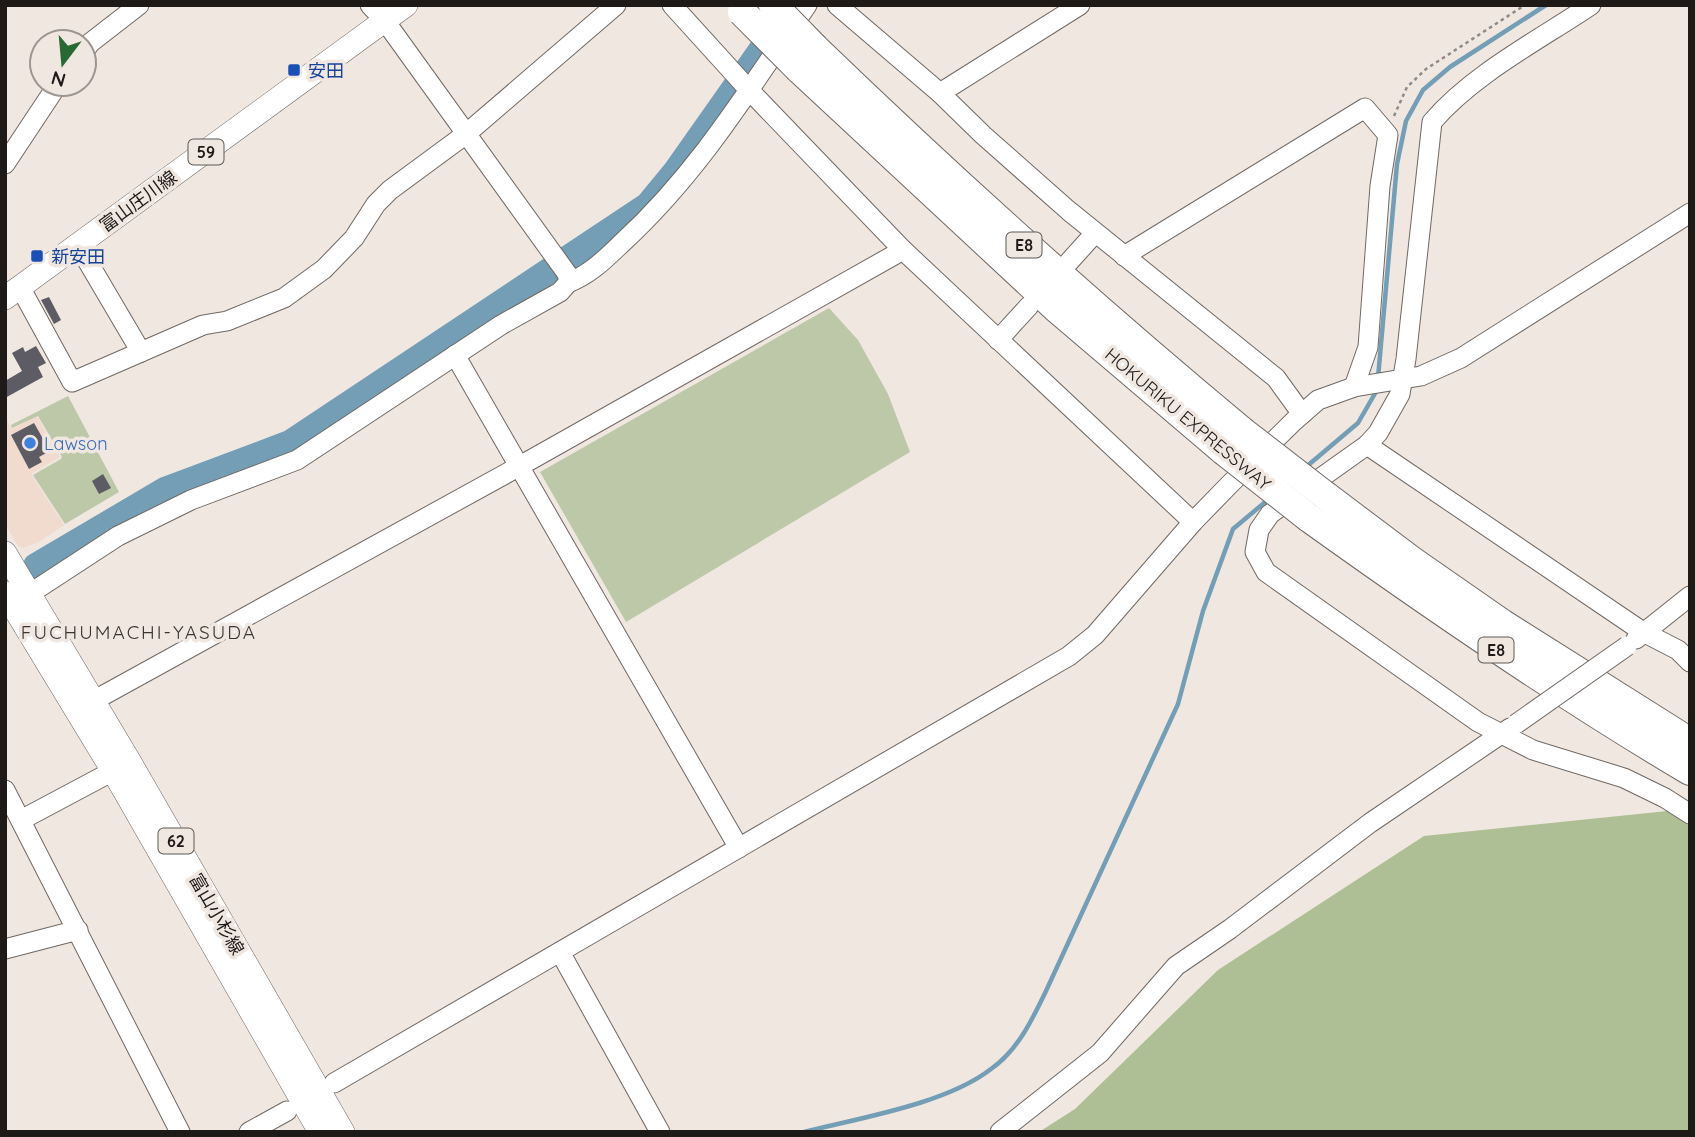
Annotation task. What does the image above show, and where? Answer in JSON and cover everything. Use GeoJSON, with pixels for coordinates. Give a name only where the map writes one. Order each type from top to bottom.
{"type":"FeatureCollection","features":[{"type":"Feature","properties":{"kind":"highway","name":"HOKURIKU EXPRESSWAY"},"geometry":{"type":"LineString","coordinates":[[773,5],[807,59]]}},
{"type":"Feature","properties":{"kind":"highway","name":"HOKURIKU EXPRESSWAY"},"geometry":{"type":"LineString","coordinates":[[739,8],[807,59],[1056,308],[1233,441],[1326,496],[1503,624],[1690,742]]}},
{"type":"Feature","properties":{"kind":"highway","name":"HOKURIKU EXPRESSWAY"},"geometry":{"type":"LineString","coordinates":[[1233,441],[1309,517],[1490,646],[1586,709],[1690,771]]}},
{"type":"Feature","properties":{"kind":"main road","name":"富山庄川線"},"geometry":{"type":"LineString","coordinates":[[13,293],[378,13],[406,5]]}},
{"type":"Feature","properties":{"kind":"main road","name":"富山小杉線"},"geometry":{"type":"LineString","coordinates":[[5,553],[13,601],[320,1132]]}},
{"type":"Feature","properties":{"kind":"main road","name":"富山小杉線"},"geometry":{"type":"LineString","coordinates":[[13,601],[93,701],[343,1132]]}},
{"type":"Feature","properties":{"kind":"street"},"geometry":{"type":"LineString","coordinates":[[98,37],[139,5]]}},
{"type":"Feature","properties":{"kind":"street"},"geometry":{"type":"LineString","coordinates":[[13,293],[72,382],[203,325],[227,321],[284,298],[324,269],[354,238],[376,204],[390,190],[466,134],[616,5]]}},
{"type":"Feature","properties":{"kind":"street"},"geometry":{"type":"LineString","coordinates":[[672,5],[903,250],[1193,522]]}},
{"type":"Feature","properties":{"kind":"street"},"geometry":{"type":"LineString","coordinates":[[13,601],[118,536],[191,500],[297,460],[501,325],[560,292],[568,279],[586,276],[648,219],[715,141],[807,5]]}},
{"type":"Feature","properties":{"kind":"street"},"geometry":{"type":"LineString","coordinates":[[837,5],[940,93],[983,135],[1095,233],[1276,378],[1302,414]]}},
{"type":"Feature","properties":{"kind":"street"},"geometry":{"type":"LineString","coordinates":[[940,93],[1080,5]]}},
{"type":"Feature","properties":{"kind":"street"},"geometry":{"type":"LineString","coordinates":[[1591,5],[1483,77],[1448,103],[1432,122],[1395,405],[1378,433],[1367,445],[1270,514],[1259,530],[1255,552],[1266,572],[1478,722],[1509,729],[1533,750],[1624,778],[1690,814]]}},
{"type":"Feature","properties":{"kind":"street"},"geometry":{"type":"LineString","coordinates":[[378,13],[568,279]]}},
{"type":"Feature","properties":{"kind":"street"},"geometry":{"type":"LineString","coordinates":[[5,164],[49,98]]}},
{"type":"Feature","properties":{"kind":"street"},"geometry":{"type":"LineString","coordinates":[[1124,256],[1366,108],[1388,135],[1380,186],[1368,347],[1354,387]]}},
{"type":"Feature","properties":{"kind":"street"},"geometry":{"type":"LineString","coordinates":[[334,1083],[1069,656],[1095,635],[1193,522],[1318,400],[1354,387],[1421,376],[1461,358],[1690,213]]}},
{"type":"Feature","properties":{"kind":"street"},"geometry":{"type":"LineString","coordinates":[[1068,263],[1095,233]]}},
{"type":"Feature","properties":{"kind":"street"},"geometry":{"type":"LineString","coordinates":[[78,245],[141,352]]}},
{"type":"Feature","properties":{"kind":"street"},"geometry":{"type":"LineString","coordinates":[[93,701],[518,467],[903,250]]}},
{"type":"Feature","properties":{"kind":"street"},"geometry":{"type":"LineString","coordinates":[[998,340],[1029,306]]}},
{"type":"Feature","properties":{"kind":"street"},"geometry":{"type":"LineString","coordinates":[[455,355],[739,848]]}},
{"type":"Feature","properties":{"kind":"street"},"geometry":{"type":"LineString","coordinates":[[1367,445],[1643,632],[1678,650],[1690,662]]}},
{"type":"Feature","properties":{"kind":"street"},"geometry":{"type":"LineString","coordinates":[[1000,1132],[1100,1053],[1176,966],[1370,824],[1627,646],[1690,596]]}},
{"type":"Feature","properties":{"kind":"street"},"geometry":{"type":"LineString","coordinates":[[21,820],[113,771]]}},
{"type":"Feature","properties":{"kind":"street"},"geometry":{"type":"LineString","coordinates":[[5,790],[180,1132]]}},
{"type":"Feature","properties":{"kind":"street"},"geometry":{"type":"LineString","coordinates":[[5,949],[78,930]]}},
{"type":"Feature","properties":{"kind":"street"},"geometry":{"type":"LineString","coordinates":[[560,952],[660,1132]]}},
{"type":"Feature","properties":{"kind":"street"},"geometry":{"type":"LineString","coordinates":[[249,1132],[287,1111]]}},
{"type":"Feature","properties":{"kind":"path"},"geometry":{"type":"LineString","coordinates":[[1388,135],[1407,87],[1426,69],[1525,5]]}},
{"type":"Feature","properties":{"kind":"shaded area"},"geometry":{"type":"Polygon","coordinates":[[[37,416],[60,457],[31,474],[64,525],[39,542],[23,548],[18,546],[5,524],[5,417],[12,429],[37,416]]]}},
{"type":"Feature","properties":{"kind":"green space"},"geometry":{"type":"Polygon","coordinates":[[[829,308],[858,340],[888,394],[910,452],[626,622],[540,472],[829,308]]]}},
{"type":"Feature","properties":{"kind":"green space"},"geometry":{"type":"Polygon","coordinates":[[[68,396],[119,492],[65,524],[33,475],[62,457],[38,416],[12,428],[11,425],[68,396]]]}},
{"type":"Feature","properties":{"kind":"green space"},"geometry":{"type":"Polygon","coordinates":[[[1690,807],[1690,1132],[1039,1132],[1075,1109],[1218,970],[1424,836],[1690,807]]]}},
{"type":"Feature","properties":{"kind":"building"},"geometry":{"type":"Polygon","coordinates":[[[49,297],[61,320],[54,324],[41,300],[49,297]]]}},
{"type":"Feature","properties":{"kind":"building"},"geometry":{"type":"Polygon","coordinates":[[[36,346],[46,363],[38,367],[43,377],[5,398],[5,381],[22,371],[12,353],[23,347],[25,352],[36,346]]]}},
{"type":"Feature","properties":{"kind":"building","name":"Lawson"},"geometry":{"type":"Polygon","coordinates":[[[34,423],[50,451],[39,457],[42,462],[29,469],[11,435],[34,423]]]}},
{"type":"Feature","properties":{"kind":"building"},"geometry":{"type":"Polygon","coordinates":[[[103,474],[111,488],[99,494],[92,481],[103,474]]]}},
{"type":"Feature","properties":{"kind":"waterway"},"geometry":{"type":"LineString","coordinates":[[36,566],[165,490],[290,443],[648,205],[676,171],[793,5]]}},
{"type":"Feature","properties":{"kind":"waterway"},"geometry":{"type":"LineString","coordinates":[[1378,378],[1397,164],[1406,121],[1423,90],[1450,67],[1546,5]]}},
{"type":"Feature","properties":{"kind":"waterway"},"geometry":{"type":"LineString","coordinates":[[1306,467],[1358,423],[1377,390]]}},
{"type":"Feature","properties":{"kind":"waterway"},"geometry":{"type":"LineString","coordinates":[[804,1132],[927,1101],[951,1092],[991,1069],[1017,1044],[1046,991],[1178,704],[1203,611],[1233,529],[1270,498]]}},
{"type":"Feature","properties":{"kind":"place","name":"安田"},"geometry":{"type":"Point","coordinates":[294,70]}},
{"type":"Feature","properties":{"kind":"place","name":"新安田"},"geometry":{"type":"Point","coordinates":[37,256]}},
{"type":"Feature","properties":{"kind":"place","name":"Lawson"},"geometry":{"type":"Point","coordinates":[30,443]}},
{"type":"Feature","properties":{"kind":"district","name":"FUCHUMACHI-YASUDA"},"geometry":{"type":"Point","coordinates":[139,632]}}]}
